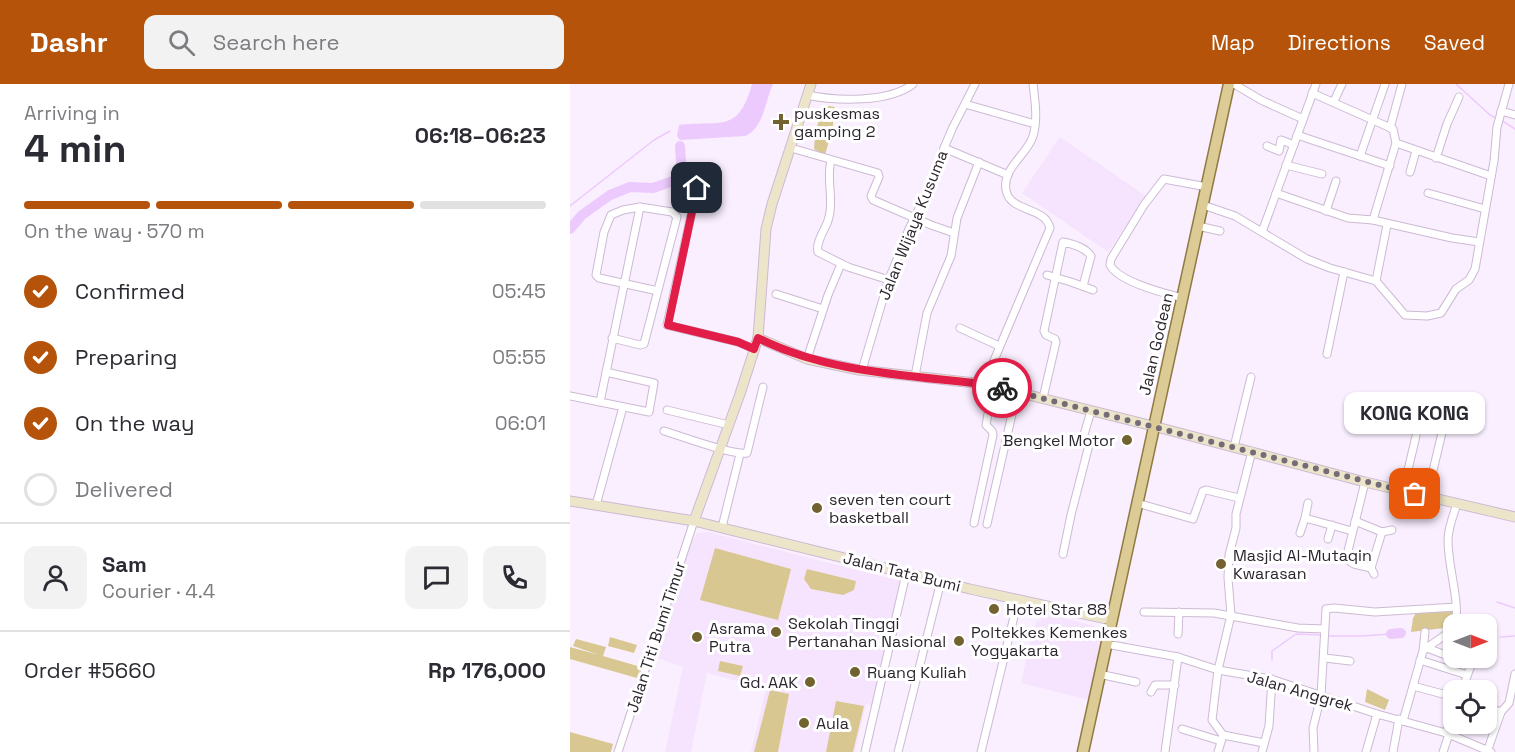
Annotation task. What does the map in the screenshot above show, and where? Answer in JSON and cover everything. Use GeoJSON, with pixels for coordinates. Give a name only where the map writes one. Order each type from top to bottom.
{"type":"FeatureCollection","features":[{"type":"Feature","properties":{"kind":"main road","name":"Jalan Godean"},"geometry":{"type":"LineString","coordinates":[[1083,752],[1229,84]]}},
{"type":"Feature","properties":{"kind":"street"},"geometry":{"type":"LineString","coordinates":[[694,521],[758,338],[766,229],[811,84]]}},
{"type":"Feature","properties":{"kind":"street"},"geometry":{"type":"LineString","coordinates":[[807,95],[837,99],[866,98],[889,94],[913,84]]}},
{"type":"Feature","properties":{"kind":"street","name":"Jalan Wijaya Kusuma"},"geometry":{"type":"LineString","coordinates":[[862,370],[889,280],[940,166],[944,148],[975,84]]}},
{"type":"Feature","properties":{"kind":"street"},"geometry":{"type":"LineString","coordinates":[[975,523],[993,435],[986,425],[988,385],[999,346],[1050,228],[1046,219],[1011,201],[1005,188],[1008,175],[1032,140],[1035,124],[1033,84]]}},
{"type":"Feature","properties":{"kind":"street"},"geometry":{"type":"LineString","coordinates":[[1234,84],[1261,100],[1302,119]]}},
{"type":"Feature","properties":{"kind":"street"},"geometry":{"type":"LineString","coordinates":[[1262,232],[1316,84]]}},
{"type":"Feature","properties":{"kind":"street"},"geometry":{"type":"LineString","coordinates":[[1334,101],[1342,84]]}},
{"type":"Feature","properties":{"kind":"street"},"geometry":{"type":"LineString","coordinates":[[1360,156],[1385,84]]}},
{"type":"Feature","properties":{"kind":"street"},"geometry":{"type":"LineString","coordinates":[[1390,128],[1402,84]]}},
{"type":"Feature","properties":{"kind":"street"},"geometry":{"type":"LineString","coordinates":[[1203,205],[1235,216],[1307,260],[1376,281],[1405,315],[1435,315],[1441,312],[1456,289],[1468,280],[1474,268],[1491,176],[1497,127],[1509,84]]}},
{"type":"Feature","properties":{"kind":"street"},"geometry":{"type":"LineString","coordinates":[[1312,93],[1334,101],[1395,132],[1396,143],[1373,220]]}},
{"type":"Feature","properties":{"kind":"street"},"geometry":{"type":"LineString","coordinates":[[1436,158],[1459,97]]}},
{"type":"Feature","properties":{"kind":"street"},"geometry":{"type":"LineString","coordinates":[[965,104],[1035,124]]}},
{"type":"Feature","properties":{"kind":"street"},"geometry":{"type":"LineString","coordinates":[[1500,113],[1515,115]]}},
{"type":"Feature","properties":{"kind":"street"},"geometry":{"type":"LineString","coordinates":[[1298,135],[1390,166]]}},
{"type":"Feature","properties":{"kind":"street"},"geometry":{"type":"LineString","coordinates":[[1267,146],[1279,151],[1281,140],[1294,145]]}},
{"type":"Feature","properties":{"kind":"street"},"geometry":{"type":"LineString","coordinates":[[1396,143],[1491,176]]}},
{"type":"Feature","properties":{"kind":"street"},"geometry":{"type":"LineString","coordinates":[[791,148],[878,173],[879,177],[871,196],[873,200],[954,233]]}},
{"type":"Feature","properties":{"kind":"street"},"geometry":{"type":"LineString","coordinates":[[944,148],[1008,175]]}},
{"type":"Feature","properties":{"kind":"street"},"geometry":{"type":"LineString","coordinates":[[1410,172],[1416,151]]}},
{"type":"Feature","properties":{"kind":"street"},"geometry":{"type":"LineString","coordinates":[[831,161],[829,168],[830,216],[817,249],[818,252],[868,275],[889,280]]}},
{"type":"Feature","properties":{"kind":"street"},"geometry":{"type":"LineString","coordinates":[[915,376],[924,322],[951,256],[954,233],[972,174],[979,162]]}},
{"type":"Feature","properties":{"kind":"street"},"geometry":{"type":"LineString","coordinates":[[1286,165],[1322,174]]}},
{"type":"Feature","properties":{"kind":"street"},"geometry":{"type":"LineString","coordinates":[[1182,298],[1150,288],[1116,272],[1110,265],[1111,259],[1144,205],[1164,179],[1207,187]]}},
{"type":"Feature","properties":{"kind":"street"},"geometry":{"type":"LineString","coordinates":[[1326,211],[1336,181]]}},
{"type":"Feature","properties":{"kind":"street"},"geometry":{"type":"LineString","coordinates":[[697,188],[668,325],[738,342],[754,349]]}},
{"type":"Feature","properties":{"kind":"street"},"geometry":{"type":"LineString","coordinates":[[1276,193],[1348,218],[1373,220],[1387,225],[1479,242]]}},
{"type":"Feature","properties":{"kind":"street"},"geometry":{"type":"LineString","coordinates":[[1428,193],[1485,209]]}},
{"type":"Feature","properties":{"kind":"street"},"geometry":{"type":"LineString","coordinates":[[600,402],[640,207]]}},
{"type":"Feature","properties":{"kind":"street"},"geometry":{"type":"LineString","coordinates":[[612,338],[644,345],[658,291],[677,217],[672,212],[640,207],[611,215],[604,232],[596,275],[599,278],[658,291]]}},
{"type":"Feature","properties":{"kind":"street"},"geometry":{"type":"LineString","coordinates":[[1376,281],[1387,225]]}},
{"type":"Feature","properties":{"kind":"street"},"geometry":{"type":"LineString","coordinates":[[1198,226],[1220,231]]}},
{"type":"Feature","properties":{"kind":"street"},"geometry":{"type":"LineString","coordinates":[[1043,398],[1056,342],[1044,332],[1063,242],[1085,249],[1091,256],[1083,286]]}},
{"type":"Feature","properties":{"kind":"street"},"geometry":{"type":"LineString","coordinates":[[807,358],[841,264]]}},
{"type":"Feature","properties":{"kind":"street"},"geometry":{"type":"LineString","coordinates":[[1327,354],[1344,272]]}},
{"type":"Feature","properties":{"kind":"street"},"geometry":{"type":"LineString","coordinates":[[1047,275],[1093,290]]}},
{"type":"Feature","properties":{"kind":"street"},"geometry":{"type":"LineString","coordinates":[[776,294],[823,309]]}},
{"type":"Feature","properties":{"kind":"street"},"geometry":{"type":"LineString","coordinates":[[960,328],[999,346]]}},
{"type":"Feature","properties":{"kind":"street"},"geometry":{"type":"LineString","coordinates":[[758,338],[807,358],[862,370],[988,385],[1515,518]]}},
{"type":"Feature","properties":{"kind":"street"},"geometry":{"type":"LineString","coordinates":[[570,396],[652,413],[655,385],[653,382],[606,372]]}},
{"type":"Feature","properties":{"kind":"street"},"geometry":{"type":"LineString","coordinates":[[1234,447],[1251,377]]}},
{"type":"Feature","properties":{"kind":"street"},"geometry":{"type":"LineString","coordinates":[[664,431],[720,449],[740,454],[747,453],[763,387]]}},
{"type":"Feature","properties":{"kind":"street"},"geometry":{"type":"LineString","coordinates":[[987,524],[1017,392]]}},
{"type":"Feature","properties":{"kind":"street"},"geometry":{"type":"LineString","coordinates":[[596,505],[623,407]]}},
{"type":"Feature","properties":{"kind":"street"},"geometry":{"type":"LineString","coordinates":[[667,410],[729,425]]}},
{"type":"Feature","properties":{"kind":"street"},"geometry":{"type":"LineString","coordinates":[[1063,554],[1077,486],[1089,445],[1083,438],[1091,411]]}},
{"type":"Feature","properties":{"kind":"street"},"geometry":{"type":"LineString","coordinates":[[1427,496],[1445,420]]}},
{"type":"Feature","properties":{"kind":"street"},"geometry":{"type":"LineString","coordinates":[[1403,490],[1416,436]]}},
{"type":"Feature","properties":{"kind":"street"},"geometry":{"type":"LineString","coordinates":[[1218,752],[1222,738],[1212,720],[1218,670],[1231,615],[1228,555],[1236,528],[1235,517],[1239,498],[1252,451]]}},
{"type":"Feature","properties":{"kind":"street"},"geometry":{"type":"LineString","coordinates":[[722,527],[740,454]]}},
{"type":"Feature","properties":{"kind":"street"},"geometry":{"type":"LineString","coordinates":[[1365,482],[1346,559],[1373,571],[1382,532]]}},
{"type":"Feature","properties":{"kind":"street"},"geometry":{"type":"LineString","coordinates":[[1137,503],[1193,519],[1203,491],[1239,498]]}},
{"type":"Feature","properties":{"kind":"street","name":"Jalan Tata Bumi"},"geometry":{"type":"LineString","coordinates":[[570,501],[722,527],[906,574],[1111,620]]}},
{"type":"Feature","properties":{"kind":"street"},"geometry":{"type":"LineString","coordinates":[[1300,532],[1308,504]]}},
{"type":"Feature","properties":{"kind":"street"},"geometry":{"type":"LineString","coordinates":[[1456,614],[1448,543],[1450,525],[1457,504]]}},
{"type":"Feature","properties":{"kind":"street"},"geometry":{"type":"LineString","coordinates":[[1305,518],[1352,531]]}},
{"type":"Feature","properties":{"kind":"street","name":"Jalan Titi Bumi Timur"},"geometry":{"type":"LineString","coordinates":[[618,752],[694,521]]}},
{"type":"Feature","properties":{"kind":"street"},"geometry":{"type":"LineString","coordinates":[[1355,521],[1382,532],[1392,531]]}},
{"type":"Feature","properties":{"kind":"street"},"geometry":{"type":"LineString","coordinates":[[1328,539],[1332,525]]}},
{"type":"Feature","properties":{"kind":"street"},"geometry":{"type":"LineString","coordinates":[[865,752],[906,574]]}},
{"type":"Feature","properties":{"kind":"street"},"geometry":{"type":"LineString","coordinates":[[898,752],[941,581]]}},
{"type":"Feature","properties":{"kind":"street"},"geometry":{"type":"LineString","coordinates":[[981,752],[1018,600]]}},
{"type":"Feature","properties":{"kind":"street"},"geometry":{"type":"LineString","coordinates":[[1314,752],[1313,728],[1321,696],[1325,611],[1329,608],[1375,612],[1456,607]]}},
{"type":"Feature","properties":{"kind":"street"},"geometry":{"type":"LineString","coordinates":[[1144,612],[1201,612],[1231,615],[1325,634]]}},
{"type":"Feature","properties":{"kind":"street"},"geometry":{"type":"LineString","coordinates":[[1178,634],[1179,612]]}},
{"type":"Feature","properties":{"kind":"street"},"geometry":{"type":"LineString","coordinates":[[1393,752],[1401,720],[1425,650],[1425,632]]}},
{"type":"Feature","properties":{"kind":"street"},"geometry":{"type":"LineString","coordinates":[[1425,650],[1443,637]]}},
{"type":"Feature","properties":{"kind":"street","name":"Jalan Anggrek"},"geometry":{"type":"LineString","coordinates":[[1106,644],[1178,657],[1218,670],[1270,679],[1377,714],[1443,732]]}},
{"type":"Feature","properties":{"kind":"street"},"geometry":{"type":"LineString","coordinates":[[1425,650],[1443,656]]}},
{"type":"Feature","properties":{"kind":"street"},"geometry":{"type":"LineString","coordinates":[[1165,752],[1178,657]]}},
{"type":"Feature","properties":{"kind":"street"},"geometry":{"type":"LineString","coordinates":[[1324,658],[1350,661]]}},
{"type":"Feature","properties":{"kind":"street"},"geometry":{"type":"LineString","coordinates":[[1420,660],[1467,675]]}},
{"type":"Feature","properties":{"kind":"street"},"geometry":{"type":"LineString","coordinates":[[1465,680],[1470,668]]}},
{"type":"Feature","properties":{"kind":"street"},"geometry":{"type":"LineString","coordinates":[[1099,674],[1136,681]]}},
{"type":"Feature","properties":{"kind":"street"},"geometry":{"type":"LineString","coordinates":[[1489,752],[1501,712],[1509,703],[1515,674]]}},
{"type":"Feature","properties":{"kind":"street"},"geometry":{"type":"LineString","coordinates":[[1262,752],[1270,713],[1270,679]]}},
{"type":"Feature","properties":{"kind":"street"},"geometry":{"type":"LineString","coordinates":[[1151,692],[1155,685],[1175,685]]}},
{"type":"Feature","properties":{"kind":"street"},"geometry":{"type":"LineString","coordinates":[[1413,686],[1443,694]]}},
{"type":"Feature","properties":{"kind":"street"},"geometry":{"type":"LineString","coordinates":[[1497,711],[1501,712]]}},
{"type":"Feature","properties":{"kind":"street"},"geometry":{"type":"LineString","coordinates":[[1365,752],[1377,714]]}},
{"type":"Feature","properties":{"kind":"street"},"geometry":{"type":"LineString","coordinates":[[1182,729],[1222,738],[1264,743]]}},
{"type":"Feature","properties":{"kind":"street"},"geometry":{"type":"LineString","coordinates":[[1443,752],[1448,734]]}},
{"type":"Feature","properties":{"kind":"street","name":"Jalan Anggrek"},"geometry":{"type":"LineString","coordinates":[[1450,734],[1489,752]]}},
{"type":"Feature","properties":{"kind":"shaded area"},"geometry":{"type":"Polygon","coordinates":[[[752,84],[773,84],[760,121],[751,132],[745,136],[680,140],[677,136],[679,125],[717,123],[734,118],[747,100],[752,84]]]}},
{"type":"Feature","properties":{"kind":"shaded area"},"geometry":{"type":"Polygon","coordinates":[[[828,106],[835,107],[831,141],[829,141],[825,155],[814,149],[819,120],[828,106]]]}},
{"type":"Feature","properties":{"kind":"shaded area"},"geometry":{"type":"Polygon","coordinates":[[[1060,137],[1146,196],[1108,252],[1022,193],[1060,137]]]}},
{"type":"Feature","properties":{"kind":"shaded area","name":"Sekolah Tinggi Pertanahan Nasional"},"geometry":{"type":"Polygon","coordinates":[[[708,532],[901,581],[874,706],[866,704],[855,752],[751,752],[766,689],[707,673],[691,752],[665,752],[683,667],[654,657],[692,541],[697,533],[708,532]]]}},
{"type":"Feature","properties":{"kind":"shaded area"},"geometry":{"type":"Polygon","coordinates":[[[715,548],[791,569],[778,620],[700,600],[715,548]]]}},
{"type":"Feature","properties":{"kind":"shaded area"},"geometry":{"type":"Polygon","coordinates":[[[807,569],[856,581],[854,590],[843,595],[811,589],[804,579],[807,569]]]}},
{"type":"Feature","properties":{"kind":"shaded area"},"geometry":{"type":"Polygon","coordinates":[[[1418,609],[1453,610],[1453,614],[1443,614],[1443,628],[1411,632],[1413,618],[1418,609]]]}},
{"type":"Feature","properties":{"kind":"shaded area"},"geometry":{"type":"Polygon","coordinates":[[[1042,612],[1105,629],[1089,700],[1021,683],[1029,647],[1037,620],[1040,621],[1042,612]]]}},
{"type":"Feature","properties":{"kind":"shaded area"},"geometry":{"type":"Polygon","coordinates":[[[610,637],[637,645],[634,653],[608,646],[610,637]]]}},
{"type":"Feature","properties":{"kind":"shaded area"},"geometry":{"type":"Polygon","coordinates":[[[576,639],[606,647],[603,656],[641,667],[637,678],[570,659],[570,647],[599,655],[573,646],[576,639]]]}},
{"type":"Feature","properties":{"kind":"shaded area"},"geometry":{"type":"Polygon","coordinates":[[[720,661],[743,666],[740,676],[718,671],[720,661]]]}},
{"type":"Feature","properties":{"kind":"shaded area"},"geometry":{"type":"Polygon","coordinates":[[[1367,689],[1389,700],[1385,710],[1365,702],[1367,689]]]}},
{"type":"Feature","properties":{"kind":"shaded area"},"geometry":{"type":"Polygon","coordinates":[[[770,690],[789,694],[778,752],[754,752],[770,690]]]}},
{"type":"Feature","properties":{"kind":"shaded area"},"geometry":{"type":"Polygon","coordinates":[[[836,701],[864,706],[853,752],[826,752],[836,701]]]}},
{"type":"Feature","properties":{"kind":"shaded area"},"geometry":{"type":"Polygon","coordinates":[[[570,732],[613,744],[611,752],[570,752],[570,732]]]}},
{"type":"Feature","properties":{"kind":"waterway"},"geometry":{"type":"LineString","coordinates":[[1456,84],[1496,118]]}},
{"type":"Feature","properties":{"kind":"waterway"},"geometry":{"type":"LineString","coordinates":[[1501,120],[1515,129]]}},
{"type":"Feature","properties":{"kind":"waterway"},"geometry":{"type":"LineString","coordinates":[[570,206],[654,140],[670,131]]}},
{"type":"Feature","properties":{"kind":"waterway"},"geometry":{"type":"LineString","coordinates":[[570,229],[582,215],[610,195],[630,187],[653,188],[682,178],[680,146]]}},
{"type":"Feature","properties":{"kind":"waterway"},"geometry":{"type":"LineString","coordinates":[[1497,602],[1515,608]]}},
{"type":"Feature","properties":{"kind":"waterway"},"geometry":{"type":"LineString","coordinates":[[1391,634],[1401,633]]}},
{"type":"Feature","properties":{"kind":"waterway"},"geometry":{"type":"LineString","coordinates":[[1272,660],[1272,651],[1296,634],[1321,635]]}},
{"type":"Feature","properties":{"kind":"waterway"},"geometry":{"type":"LineString","coordinates":[[1326,636],[1391,634]]}},
{"type":"Feature","properties":{"kind":"waterway"},"geometry":{"type":"LineString","coordinates":[[1500,637],[1515,636]]}},
{"type":"Feature","properties":{"kind":"way so far"},"geometry":{"type":"LineString","coordinates":[[1002,388],[1415,494]]}},
{"type":"Feature","properties":{"kind":"place","name":"puskesmas gamping 2"},"geometry":{"type":"Point","coordinates":[781,122]}},
{"type":"Feature","properties":{"kind":"place","name":"Bengkel Motor"},"geometry":{"type":"Point","coordinates":[1127,440]}},
{"type":"Feature","properties":{"kind":"place","name":"KONG KONG"},"geometry":{"type":"Point","coordinates":[1415,494]}},
{"type":"Feature","properties":{"kind":"place","name":"seven ten court basketball"},"geometry":{"type":"Point","coordinates":[817,508]}},
{"type":"Feature","properties":{"kind":"place","name":"Masjid Al-Mutaqin Kwarasan"},"geometry":{"type":"Point","coordinates":[1221,564]}},
{"type":"Feature","properties":{"kind":"place","name":"Hotel Star 88"},"geometry":{"type":"Point","coordinates":[994,609]}},
{"type":"Feature","properties":{"kind":"place","name":"Sekolah Tinggi Pertanahan Nasional"},"geometry":{"type":"Point","coordinates":[776,632]}},
{"type":"Feature","properties":{"kind":"place","name":"Asrama Putra"},"geometry":{"type":"Point","coordinates":[697,637]}},
{"type":"Feature","properties":{"kind":"place","name":"Poltekkes Kemenkes Yogyakarta"},"geometry":{"type":"Point","coordinates":[959,641]}},
{"type":"Feature","properties":{"kind":"place","name":"Ruang Kuliah"},"geometry":{"type":"Point","coordinates":[855,672]}},
{"type":"Feature","properties":{"kind":"place","name":"Gd. AAK"},"geometry":{"type":"Point","coordinates":[810,682]}},
{"type":"Feature","properties":{"kind":"place","name":"Aula"},"geometry":{"type":"Point","coordinates":[804,723]}},
{"type":"Feature","properties":{"kind":"route"},"geometry":{"type":"LineString","coordinates":[[697,188],[668,325],[738,342],[754,349],[758,338],[807,358],[849,368],[1002,388]]}}]}
